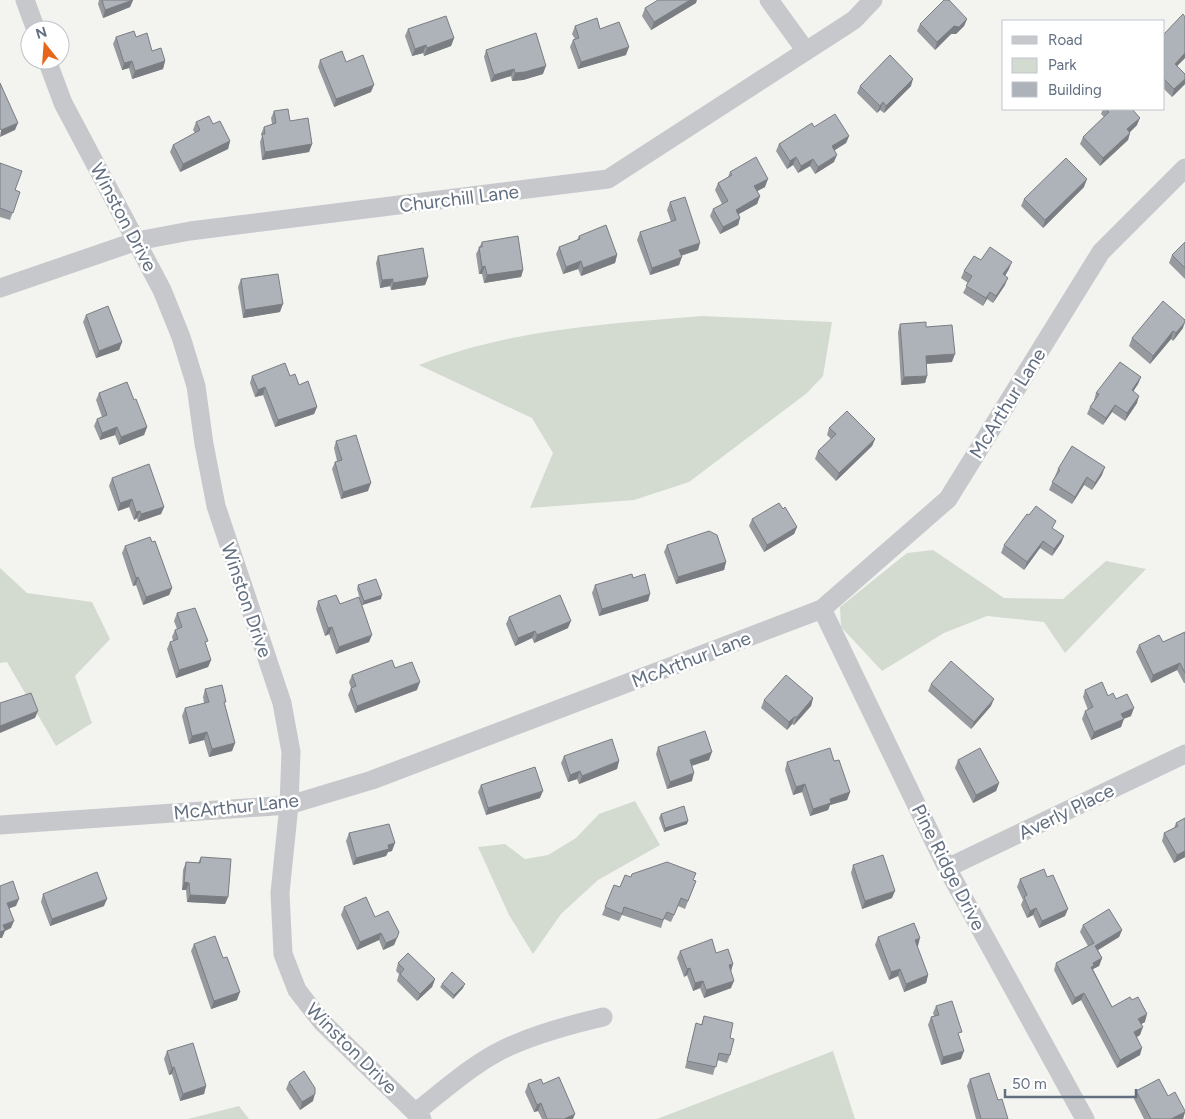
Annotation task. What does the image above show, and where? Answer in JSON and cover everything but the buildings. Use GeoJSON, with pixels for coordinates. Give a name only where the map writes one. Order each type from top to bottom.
{"type":"FeatureCollection","features":[{"type":"Feature","properties":{"kind":"street"},"geometry":{"type":"LineString","coordinates":[[25,0],[32,20]]}},
{"type":"Feature","properties":{"kind":"street"},"geometry":{"type":"LineString","coordinates":[[769,0],[806,51]]}},
{"type":"Feature","properties":{"kind":"street","name":"Churchill Lane"},"geometry":{"type":"LineString","coordinates":[[0,288],[137,241],[190,231],[608,179],[854,20],[873,0]]}},
{"type":"Feature","properties":{"kind":"street","name":"Winston Drive"},"geometry":{"type":"LineString","coordinates":[[51,70],[64,103],[162,290],[181,337],[196,386],[204,444],[216,506],[282,702],[291,752],[289,805],[280,893],[283,954],[297,990],[322,1022],[419,1115]]}},
{"type":"Feature","properties":{"kind":"street","name":"McArthur Lane"},"geometry":{"type":"LineString","coordinates":[[0,825],[289,805],[372,780],[822,609],[948,499],[1101,252],[1185,168]]}},
{"type":"Feature","properties":{"kind":"street","name":"Pine Ridge Drive"},"geometry":{"type":"LineString","coordinates":[[822,609],[947,868],[1085,1119]]}},
{"type":"Feature","properties":{"kind":"street","name":"Averly Place"},"geometry":{"type":"LineString","coordinates":[[947,868],[1185,754]]}},
{"type":"Feature","properties":{"kind":"street"},"geometry":{"type":"LineString","coordinates":[[419,1115],[473,1068],[513,1045],[562,1027],[603,1016]]}},
{"type":"Feature","properties":{"kind":"green space"},"geometry":{"type":"Polygon","coordinates":[[[702,316],[832,322],[823,376],[807,393],[689,482],[634,500],[530,508],[553,453],[532,418],[419,365],[488,343],[523,336],[594,326],[702,316]]]}},
{"type":"Feature","properties":{"kind":"green space"},"geometry":{"type":"Polygon","coordinates":[[[933,550],[1004,598],[1063,599],[1106,561],[1146,569],[1065,653],[1044,622],[987,616],[944,633],[882,671],[841,627],[840,607],[907,553],[933,550]]]}},
{"type":"Feature","properties":{"kind":"green space"},"geometry":{"type":"Polygon","coordinates":[[[0,568],[27,593],[92,602],[110,639],[75,676],[92,723],[56,746],[7,662],[0,663],[0,568]]]}},
{"type":"Feature","properties":{"kind":"green space"},"geometry":{"type":"Polygon","coordinates":[[[635,801],[660,845],[598,880],[561,914],[533,954],[509,915],[478,847],[505,844],[525,859],[548,855],[576,838],[599,814],[635,801]]]}},
{"type":"Feature","properties":{"kind":"green space"},"geometry":{"type":"Polygon","coordinates":[[[833,1051],[855,1119],[657,1119],[833,1051]]]}},
{"type":"Feature","properties":{"kind":"green space"},"geometry":{"type":"Polygon","coordinates":[[[239,1106],[249,1119],[188,1119],[239,1106]]]}}]}
